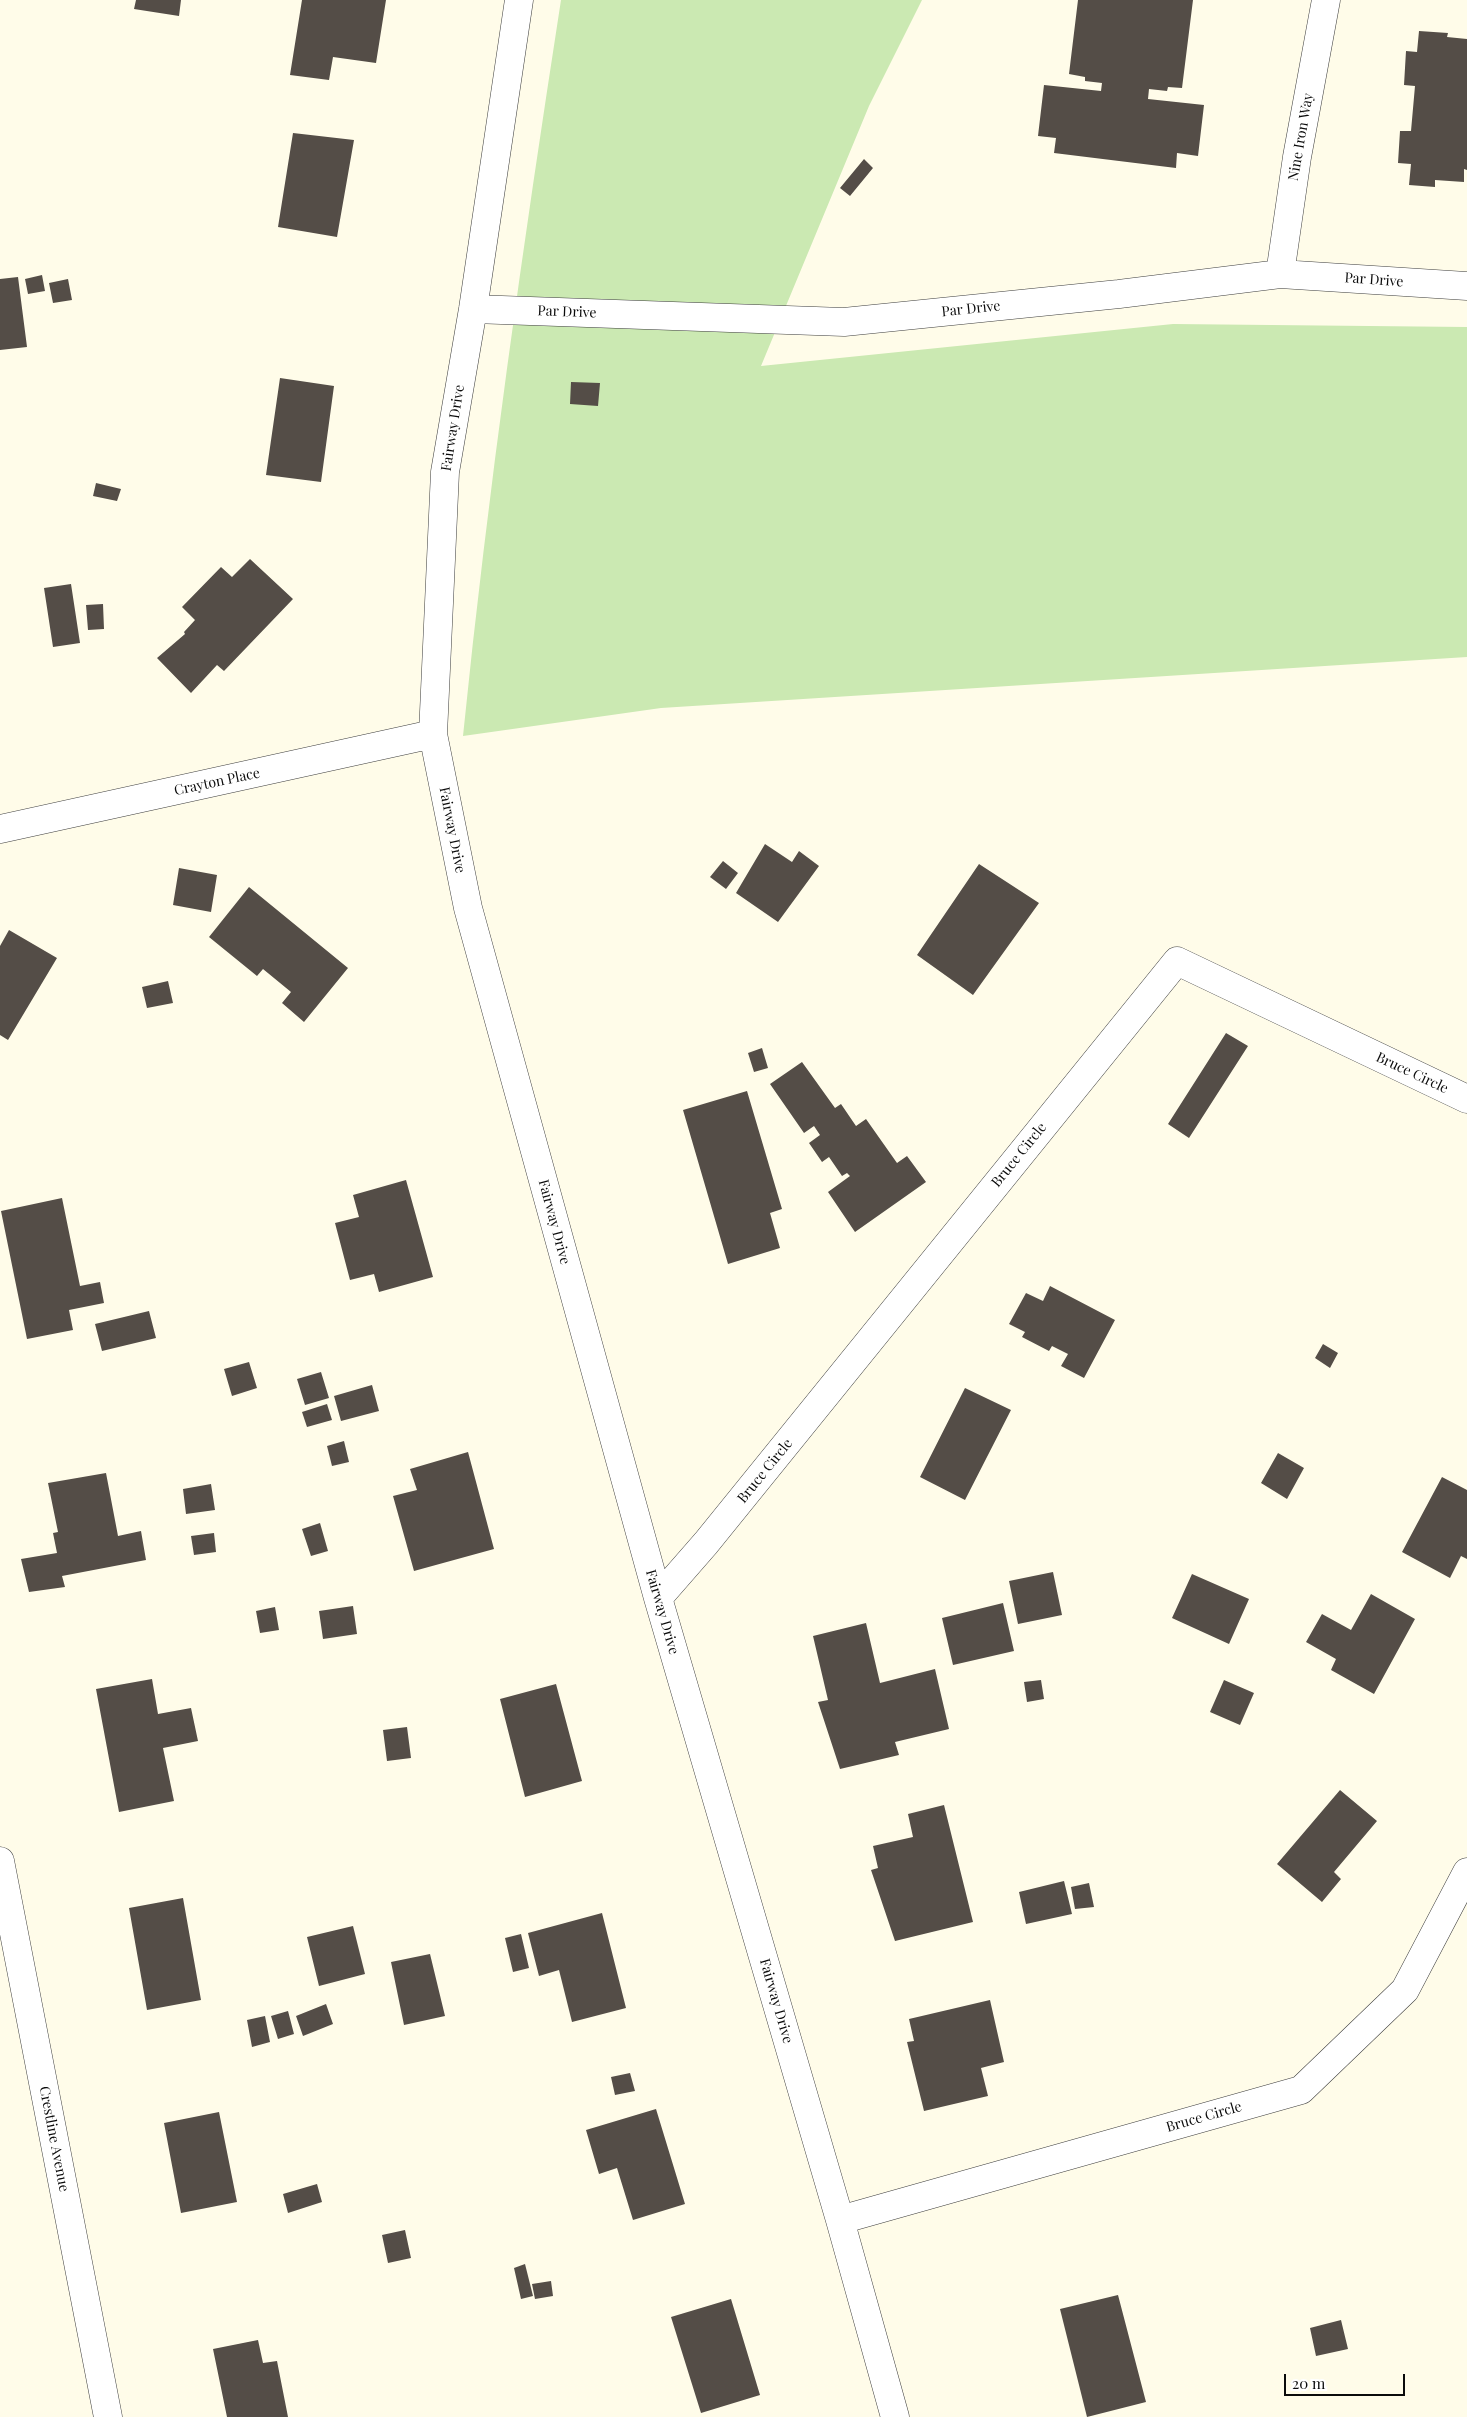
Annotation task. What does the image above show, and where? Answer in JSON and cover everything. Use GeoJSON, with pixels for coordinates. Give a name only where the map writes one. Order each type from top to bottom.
{"type":"FeatureCollection","features":[{"type":"Feature","properties":{"kind":"street","name":"Fairway Drive"},"geometry":{"type":"LineString","coordinates":[[519,0],[473,309],[446,472],[433,734],[468,908],[658,1598],[840,2220],[895,2417]]}},
{"type":"Feature","properties":{"kind":"street","name":"Nine Iron Way"},"geometry":{"type":"LineString","coordinates":[[1280,274],[1297,157],[1326,0]]}},
{"type":"Feature","properties":{"kind":"street","name":"Par Drive"},"geometry":{"type":"LineString","coordinates":[[473,309],[844,322],[1119,294],[1280,274],[1467,286]]}},
{"type":"Feature","properties":{"kind":"street","name":"Crayton Place"},"geometry":{"type":"LineString","coordinates":[[0,829],[433,734]]}},
{"type":"Feature","properties":{"kind":"street","name":"Bruce Circle"},"geometry":{"type":"LineString","coordinates":[[658,1598],[712,1536],[1177,961],[1467,1099]]}},
{"type":"Feature","properties":{"kind":"street","name":"Crestline Avenue"},"geometry":{"type":"LineString","coordinates":[[0,1861],[108,2417]]}},
{"type":"Feature","properties":{"kind":"street","name":"Bruce Circle"},"geometry":{"type":"LineString","coordinates":[[840,2220],[1301,2090],[1405,1990],[1467,1872]]}},
{"type":"Feature","properties":{"kind":"green space"},"geometry":{"type":"Polygon","coordinates":[[[561,0],[922,0],[869,106],[761,366],[1173,324],[1467,327],[1467,657],[661,708],[463,736],[507,368],[561,0]]]}},
{"type":"Feature","properties":{"kind":"building"},"geometry":{"type":"Polygon","coordinates":[[[136,0],[181,0],[179,16],[134,9],[136,0]]]}},
{"type":"Feature","properties":{"kind":"building"},"geometry":{"type":"Polygon","coordinates":[[[302,0],[386,0],[376,63],[333,57],[329,80],[290,75],[302,0]]]}},
{"type":"Feature","properties":{"kind":"building"},"geometry":{"type":"Polygon","coordinates":[[[1078,0],[1193,0],[1182,88],[1168,87],[1167,91],[1149,89],[1148,99],[1204,105],[1198,156],[1177,153],[1176,168],[1054,153],[1056,138],[1038,136],[1044,85],[1101,91],[1102,83],[1085,81],[1085,77],[1069,74],[1078,0]]]}},
{"type":"Feature","properties":{"kind":"building"},"geometry":{"type":"Polygon","coordinates":[[[1419,31],[1448,33],[1447,37],[1467,39],[1467,170],[1464,169],[1464,182],[1435,180],[1435,187],[1409,185],[1411,164],[1398,163],[1400,131],[1411,131],[1415,86],[1404,85],[1406,51],[1417,52],[1419,31]]]}},
{"type":"Feature","properties":{"kind":"building"},"geometry":{"type":"Polygon","coordinates":[[[293,133],[354,140],[337,237],[278,227],[293,133]]]}},
{"type":"Feature","properties":{"kind":"building"},"geometry":{"type":"Polygon","coordinates":[[[864,159],[873,168],[850,196],[840,188],[864,159]]]}},
{"type":"Feature","properties":{"kind":"building"},"geometry":{"type":"Polygon","coordinates":[[[42,275],[45,291],[28,294],[25,279],[42,275]]]}},
{"type":"Feature","properties":{"kind":"building"},"geometry":{"type":"Polygon","coordinates":[[[18,277],[27,347],[0,350],[0,279],[18,277]]]}},
{"type":"Feature","properties":{"kind":"building"},"geometry":{"type":"Polygon","coordinates":[[[68,279],[72,300],[53,303],[49,283],[68,279]]]}},
{"type":"Feature","properties":{"kind":"building"},"geometry":{"type":"Polygon","coordinates":[[[280,378],[334,386],[321,482],[266,475],[280,378]]]}},
{"type":"Feature","properties":{"kind":"building"},"geometry":{"type":"Polygon","coordinates":[[[571,382],[600,383],[598,406],[570,404],[571,382]]]}},
{"type":"Feature","properties":{"kind":"building"},"geometry":{"type":"Polygon","coordinates":[[[96,483],[121,489],[117,501],[93,496],[96,483]]]}},
{"type":"Feature","properties":{"kind":"building"},"geometry":{"type":"Polygon","coordinates":[[[250,559],[293,599],[224,671],[217,665],[191,693],[157,658],[185,634],[184,632],[195,620],[182,607],[221,567],[232,577],[250,559]]]}},
{"type":"Feature","properties":{"kind":"building"},"geometry":{"type":"Polygon","coordinates":[[[71,584],[80,643],[53,647],[44,588],[71,584]]]}},
{"type":"Feature","properties":{"kind":"building"},"geometry":{"type":"Polygon","coordinates":[[[103,604],[104,629],[88,630],[86,605],[103,604]]]}},
{"type":"Feature","properties":{"kind":"building"},"geometry":{"type":"Polygon","coordinates":[[[765,844],[792,862],[799,851],[819,866],[778,922],[736,893],[765,844]]]}},
{"type":"Feature","properties":{"kind":"building"},"geometry":{"type":"Polygon","coordinates":[[[723,861],[738,873],[726,889],[710,877],[723,861]]]}},
{"type":"Feature","properties":{"kind":"building"},"geometry":{"type":"Polygon","coordinates":[[[979,864],[1039,903],[973,995],[917,955],[979,864]]]}},
{"type":"Feature","properties":{"kind":"building"},"geometry":{"type":"Polygon","coordinates":[[[179,868],[217,875],[211,912],[173,905],[179,868]]]}},
{"type":"Feature","properties":{"kind":"building"},"geometry":{"type":"Polygon","coordinates":[[[249,887],[348,968],[304,1022],[282,1003],[291,992],[263,969],[257,976],[209,937],[249,887]]]}},
{"type":"Feature","properties":{"kind":"building"},"geometry":{"type":"Polygon","coordinates":[[[9,930],[57,958],[8,1040],[0,1035],[0,946],[9,930]]]}},
{"type":"Feature","properties":{"kind":"building"},"geometry":{"type":"Polygon","coordinates":[[[168,981],[173,1003],[147,1008],[142,987],[168,981]]]}},
{"type":"Feature","properties":{"kind":"building"},"geometry":{"type":"Polygon","coordinates":[[[1226,1033],[1248,1046],[1189,1138],[1168,1124],[1226,1033]]]}},
{"type":"Feature","properties":{"kind":"building"},"geometry":{"type":"Polygon","coordinates":[[[762,1048],[768,1068],[754,1072],[748,1053],[762,1048]]]}},
{"type":"Feature","properties":{"kind":"building"},"geometry":{"type":"Polygon","coordinates":[[[802,1062],[835,1108],[841,1104],[856,1126],[866,1119],[897,1163],[907,1156],[926,1182],[855,1232],[828,1192],[850,1176],[847,1173],[842,1176],[829,1157],[822,1162],[809,1143],[820,1135],[814,1126],[804,1133],[770,1084],[802,1062]]]}},
{"type":"Feature","properties":{"kind":"building"},"geometry":{"type":"Polygon","coordinates":[[[747,1091],[782,1209],[770,1213],[780,1248],[728,1264],[683,1110],[747,1091]]]}},
{"type":"Feature","properties":{"kind":"building"},"geometry":{"type":"Polygon","coordinates":[[[406,1180],[433,1277],[379,1292],[374,1274],[350,1280],[335,1223],[359,1217],[353,1195],[406,1180]]]}},
{"type":"Feature","properties":{"kind":"building"},"geometry":{"type":"Polygon","coordinates":[[[62,1198],[80,1286],[100,1282],[104,1303],[69,1310],[73,1330],[27,1339],[1,1211],[62,1198]]]}},
{"type":"Feature","properties":{"kind":"building"},"geometry":{"type":"Polygon","coordinates":[[[1050,1286],[1115,1320],[1084,1378],[1061,1366],[1068,1354],[1052,1346],[1049,1351],[1022,1337],[1025,1332],[1009,1324],[1026,1293],[1043,1301],[1050,1286]]]}},
{"type":"Feature","properties":{"kind":"building"},"geometry":{"type":"Polygon","coordinates":[[[149,1311],[156,1338],[102,1351],[95,1324],[149,1311]]]}},
{"type":"Feature","properties":{"kind":"building"},"geometry":{"type":"Polygon","coordinates":[[[1323,1344],[1338,1353],[1330,1368],[1315,1358],[1323,1344]]]}},
{"type":"Feature","properties":{"kind":"building"},"geometry":{"type":"Polygon","coordinates":[[[249,1362],[257,1388],[232,1396],[224,1369],[249,1362]]]}},
{"type":"Feature","properties":{"kind":"building"},"geometry":{"type":"Polygon","coordinates":[[[321,1372],[329,1398],[305,1405],[297,1379],[321,1372]]]}},
{"type":"Feature","properties":{"kind":"building"},"geometry":{"type":"Polygon","coordinates":[[[372,1385],[379,1411],[341,1421],[334,1396],[372,1385]]]}},
{"type":"Feature","properties":{"kind":"building"},"geometry":{"type":"Polygon","coordinates":[[[965,1388],[1011,1410],[965,1500],[920,1477],[965,1388]]]}},
{"type":"Feature","properties":{"kind":"building"},"geometry":{"type":"Polygon","coordinates":[[[327,1404],[332,1420],[307,1427],[302,1412],[327,1404]]]}},
{"type":"Feature","properties":{"kind":"building"},"geometry":{"type":"Polygon","coordinates":[[[344,1441],[349,1462],[332,1466],[327,1446],[344,1441]]]}},
{"type":"Feature","properties":{"kind":"building"},"geometry":{"type":"Polygon","coordinates":[[[468,1452],[494,1549],[414,1571],[393,1496],[417,1490],[410,1469],[468,1452]]]}},
{"type":"Feature","properties":{"kind":"building"},"geometry":{"type":"Polygon","coordinates":[[[1278,1453],[1304,1468],[1287,1499],[1261,1483],[1278,1453]]]}},
{"type":"Feature","properties":{"kind":"building"},"geometry":{"type":"Polygon","coordinates":[[[106,1473],[118,1536],[141,1531],[146,1560],[62,1576],[65,1587],[29,1592],[21,1559],[57,1553],[53,1533],[58,1532],[48,1483],[106,1473]]]}},
{"type":"Feature","properties":{"kind":"building"},"geometry":{"type":"Polygon","coordinates":[[[1442,1477],[1467,1490],[1467,1559],[1461,1556],[1450,1578],[1402,1552],[1442,1477]]]}},
{"type":"Feature","properties":{"kind":"building"},"geometry":{"type":"Polygon","coordinates":[[[211,1484],[215,1510],[186,1514],[183,1489],[211,1484]]]}},
{"type":"Feature","properties":{"kind":"building"},"geometry":{"type":"Polygon","coordinates":[[[320,1523],[328,1551],[311,1556],[302,1529],[320,1523]]]}},
{"type":"Feature","properties":{"kind":"building"},"geometry":{"type":"Polygon","coordinates":[[[214,1533],[216,1552],[194,1555],[191,1536],[214,1533]]]}},
{"type":"Feature","properties":{"kind":"building"},"geometry":{"type":"Polygon","coordinates":[[[1053,1572],[1062,1615],[1018,1624],[1009,1581],[1053,1572]]]}},
{"type":"Feature","properties":{"kind":"building"},"geometry":{"type":"Polygon","coordinates":[[[1192,1574],[1249,1599],[1229,1644],[1172,1618],[1192,1574]]]}},
{"type":"Feature","properties":{"kind":"building"},"geometry":{"type":"Polygon","coordinates":[[[1371,1594],[1415,1619],[1374,1694],[1331,1670],[1336,1659],[1306,1642],[1322,1614],[1351,1630],[1371,1594]]]}},
{"type":"Feature","properties":{"kind":"building"},"geometry":{"type":"Polygon","coordinates":[[[1003,1603],[1014,1651],[953,1665],[942,1618],[1003,1603]]]}},
{"type":"Feature","properties":{"kind":"building"},"geometry":{"type":"Polygon","coordinates":[[[353,1606],[357,1634],[323,1639],[319,1611],[353,1606]]]}},
{"type":"Feature","properties":{"kind":"building"},"geometry":{"type":"Polygon","coordinates":[[[275,1607],[279,1630],[260,1633],[256,1611],[275,1607]]]}},
{"type":"Feature","properties":{"kind":"building"},"geometry":{"type":"Polygon","coordinates":[[[866,1623],[880,1683],[935,1669],[949,1729],[895,1742],[899,1755],[840,1769],[818,1702],[828,1700],[813,1636],[866,1623]]]}},
{"type":"Feature","properties":{"kind":"building"},"geometry":{"type":"Polygon","coordinates":[[[152,1679],[158,1714],[191,1708],[198,1741],[163,1748],[174,1801],[119,1812],[96,1689],[152,1679]]]}},
{"type":"Feature","properties":{"kind":"building"},"geometry":{"type":"Polygon","coordinates":[[[1041,1680],[1044,1699],[1027,1702],[1024,1682],[1041,1680]]]}},
{"type":"Feature","properties":{"kind":"building"},"geometry":{"type":"Polygon","coordinates":[[[1224,1680],[1254,1693],[1240,1725],[1210,1712],[1224,1680]]]}},
{"type":"Feature","properties":{"kind":"building"},"geometry":{"type":"Polygon","coordinates":[[[556,1684],[582,1781],[525,1797],[500,1699],[556,1684]]]}},
{"type":"Feature","properties":{"kind":"building"},"geometry":{"type":"Polygon","coordinates":[[[407,1727],[411,1758],[387,1761],[383,1730],[407,1727]]]}},
{"type":"Feature","properties":{"kind":"building"},"geometry":{"type":"Polygon","coordinates":[[[1340,1790],[1377,1821],[1334,1872],[1341,1879],[1322,1902],[1277,1864],[1340,1790]]]}},
{"type":"Feature","properties":{"kind":"building"},"geometry":{"type":"Polygon","coordinates":[[[944,1805],[973,1922],[895,1941],[871,1870],[878,1868],[873,1846],[913,1837],[908,1814],[944,1805]]]}},
{"type":"Feature","properties":{"kind":"building"},"geometry":{"type":"Polygon","coordinates":[[[1064,1881],[1072,1914],[1026,1924],[1019,1892],[1064,1881]]]}},
{"type":"Feature","properties":{"kind":"building"},"geometry":{"type":"Polygon","coordinates":[[[1089,1883],[1094,1907],[1075,1909],[1071,1887],[1089,1883]]]}},
{"type":"Feature","properties":{"kind":"building"},"geometry":{"type":"Polygon","coordinates":[[[183,1898],[201,2000],[147,2010],[129,1908],[183,1898]]]}},
{"type":"Feature","properties":{"kind":"building"},"geometry":{"type":"Polygon","coordinates":[[[602,1913],[626,2008],[572,2022],[559,1970],[539,1976],[528,1933],[602,1913]]]}},
{"type":"Feature","properties":{"kind":"building"},"geometry":{"type":"Polygon","coordinates":[[[353,1926],[365,1974],[319,1986],[307,1937],[353,1926]]]}},
{"type":"Feature","properties":{"kind":"building"},"geometry":{"type":"Polygon","coordinates":[[[521,1934],[529,1968],[513,1972],[505,1938],[521,1934]]]}},
{"type":"Feature","properties":{"kind":"building"},"geometry":{"type":"Polygon","coordinates":[[[430,1954],[445,2016],[404,2025],[391,1962],[430,1954]]]}},
{"type":"Feature","properties":{"kind":"building"},"geometry":{"type":"Polygon","coordinates":[[[990,2000],[1004,2062],[981,2068],[988,2096],[924,2111],[907,2042],[914,2041],[909,2019],[990,2000]]]}},
{"type":"Feature","properties":{"kind":"building"},"geometry":{"type":"Polygon","coordinates":[[[326,2004],[333,2024],[303,2036],[296,2016],[326,2004]]]}},
{"type":"Feature","properties":{"kind":"building"},"geometry":{"type":"Polygon","coordinates":[[[288,2011],[294,2034],[278,2039],[271,2016],[288,2011]]]}},
{"type":"Feature","properties":{"kind":"building"},"geometry":{"type":"Polygon","coordinates":[[[265,2016],[270,2042],[252,2047],[247,2020],[265,2016]]]}},
{"type":"Feature","properties":{"kind":"building"},"geometry":{"type":"Polygon","coordinates":[[[630,2073],[635,2091],[615,2095],[611,2077],[630,2073]]]}},
{"type":"Feature","properties":{"kind":"building"},"geometry":{"type":"Polygon","coordinates":[[[656,2109],[685,2204],[633,2220],[617,2168],[599,2174],[586,2130],[656,2109]]]}},
{"type":"Feature","properties":{"kind":"building"},"geometry":{"type":"Polygon","coordinates":[[[219,2112],[237,2202],[181,2213],[164,2123],[219,2112]]]}},
{"type":"Feature","properties":{"kind":"building"},"geometry":{"type":"Polygon","coordinates":[[[317,2184],[322,2202],[288,2213],[283,2194],[317,2184]]]}},
{"type":"Feature","properties":{"kind":"building"},"geometry":{"type":"Polygon","coordinates":[[[405,2230],[411,2258],[388,2263],[382,2235],[405,2230]]]}},
{"type":"Feature","properties":{"kind":"building"},"geometry":{"type":"Polygon","coordinates":[[[525,2264],[533,2296],[521,2299],[514,2268],[525,2264]]]}},
{"type":"Feature","properties":{"kind":"building"},"geometry":{"type":"Polygon","coordinates":[[[551,2281],[553,2296],[535,2299],[532,2284],[551,2281]]]}},
{"type":"Feature","properties":{"kind":"building"},"geometry":{"type":"Polygon","coordinates":[[[1118,2295],[1146,2402],[1087,2417],[1060,2309],[1118,2295]]]}},
{"type":"Feature","properties":{"kind":"building"},"geometry":{"type":"Polygon","coordinates":[[[731,2299],[760,2395],[701,2413],[671,2317],[731,2299]]]}},
{"type":"Feature","properties":{"kind":"building"},"geometry":{"type":"Polygon","coordinates":[[[1341,2320],[1348,2349],[1316,2356],[1310,2328],[1341,2320]]]}},
{"type":"Feature","properties":{"kind":"building"},"geometry":{"type":"Polygon","coordinates":[[[258,2340],[263,2363],[277,2361],[288,2417],[227,2417],[213,2349],[258,2340]]]}}]}
